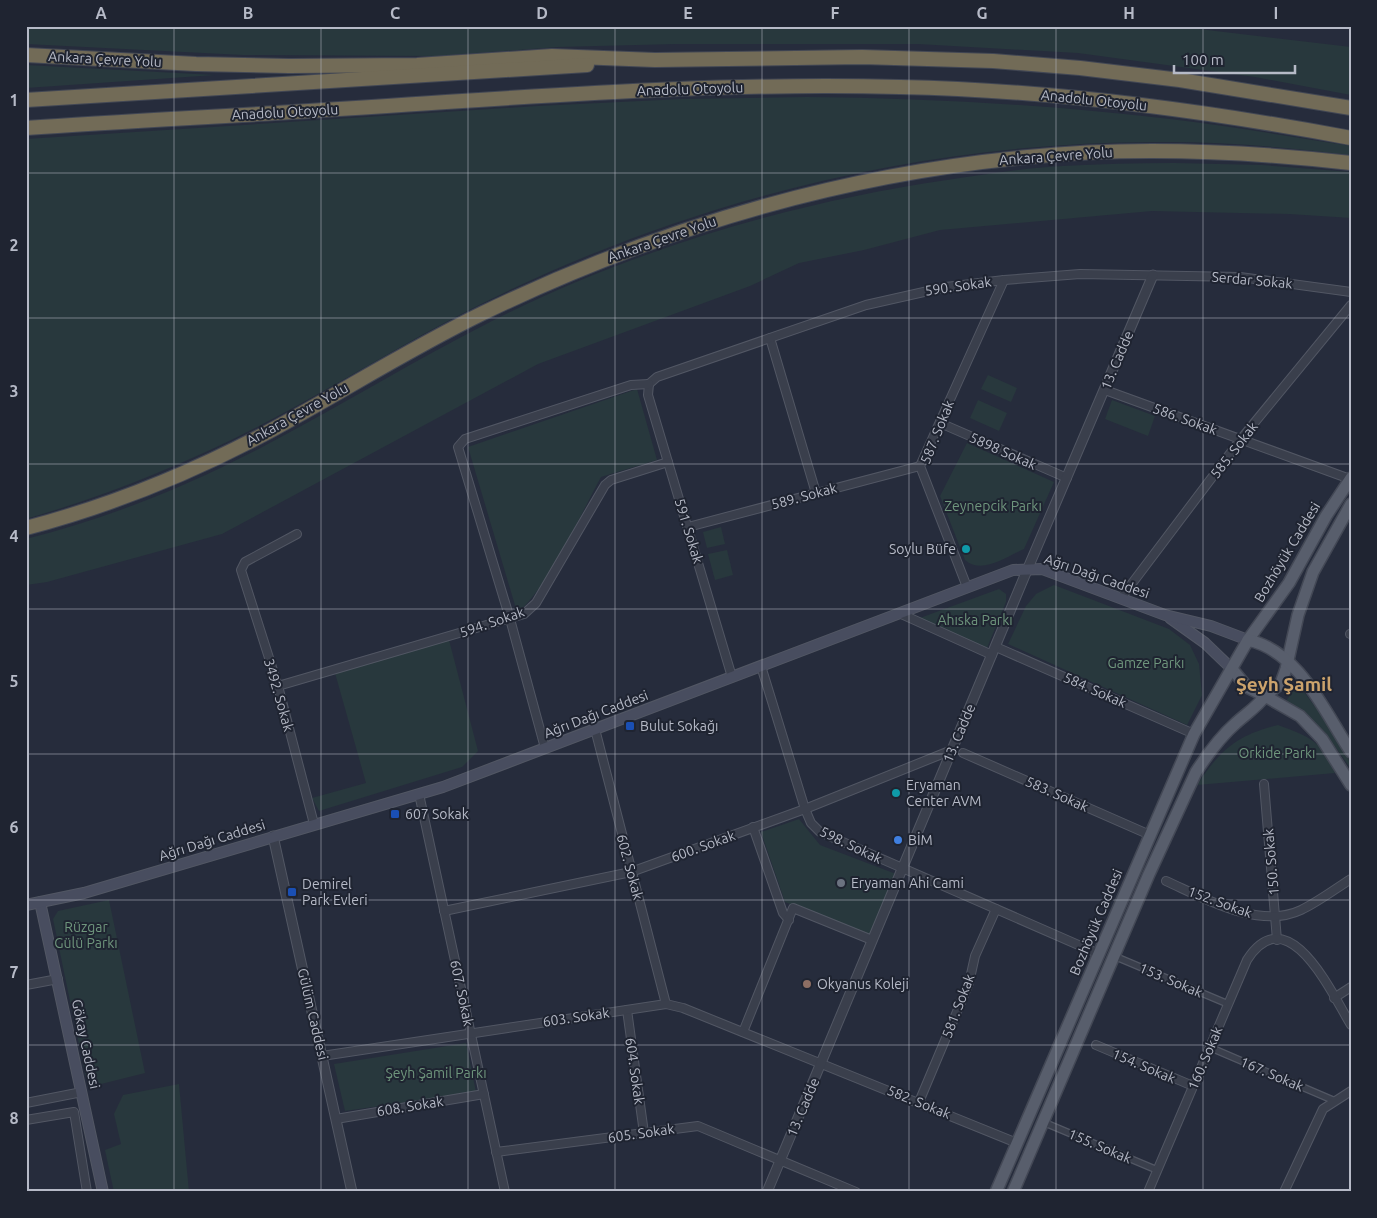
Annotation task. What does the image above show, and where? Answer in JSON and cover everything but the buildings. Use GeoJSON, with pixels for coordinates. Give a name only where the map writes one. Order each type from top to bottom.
{"type":"FeatureCollection","features":[{"type":"Feature","properties":{"kind":"highway","name":"Ankara Çevre Yolu"},"geometry":{"type":"LineString","coordinates":[[26,55],[196,64],[289,66],[418,64],[552,56],[655,60],[862,57],[1002,62],[1180,80],[1351,108]]}},
{"type":"Feature","properties":{"kind":"highway","name":"Anadolu Otoyolu"},"geometry":{"type":"LineString","coordinates":[[26,100],[540,69],[655,60]]}},
{"type":"Feature","properties":{"kind":"highway","name":"Anadolu Otoyolu"},"geometry":{"type":"LineString","coordinates":[[26,128],[690,88],[861,86],[1076,98],[1242,118],[1351,138]]}},
{"type":"Feature","properties":{"kind":"highway","name":"Ankara Çevre Yolu"},"geometry":{"type":"LineString","coordinates":[[26,528],[91,509],[131,494],[222,454],[266,433],[479,316],[553,280],[628,249],[752,208],[898,174],[1030,156],[1167,151],[1260,155],[1351,162]]}},
{"type":"Feature","properties":{"kind":"main road","name":"Bozhöyük Caddesi"},"geometry":{"type":"LineString","coordinates":[[1248,640],[1289,583],[1326,516],[1350,478]]}},
{"type":"Feature","properties":{"kind":"main road"},"geometry":{"type":"LineString","coordinates":[[1013,1192],[1114,956],[1196,772],[1234,725],[1257,707],[1265,696],[1281,683],[1298,616],[1313,572],[1351,504]]}},
{"type":"Feature","properties":{"kind":"main road","name":"Ağrı Dağı Caddesi"},"geometry":{"type":"LineString","coordinates":[[26,905],[84,893],[419,794],[1013,570],[1028,568],[1042,570],[1165,615],[1211,626],[1248,640]]}},
{"type":"Feature","properties":{"kind":"main road","name":"Ağrı Dağı Caddesi"},"geometry":{"type":"LineString","coordinates":[[1165,615],[1205,643],[1232,668]]}},
{"type":"Feature","properties":{"kind":"main road"},"geometry":{"type":"LineString","coordinates":[[1351,752],[1288,660],[1270,646],[1248,640],[1232,668],[1247,687],[1300,716],[1322,739],[1351,785]]}},
{"type":"Feature","properties":{"kind":"main road","name":"Bozhöyük Caddesi"},"geometry":{"type":"LineString","coordinates":[[996,1192],[1194,734],[1232,668]]}},
{"type":"Feature","properties":{"kind":"main road","name":"Gökay Caddesi"},"geometry":{"type":"LineString","coordinates":[[40,902],[103,1192]]}},
{"type":"Feature","properties":{"kind":"street","name":"590. Sokak"},"geometry":{"type":"LineString","coordinates":[[649,384],[657,377],[866,305],[902,296],[1004,280],[1080,274],[1154,275]]}},
{"type":"Feature","properties":{"kind":"street","name":"Serdar Sokak"},"geometry":{"type":"LineString","coordinates":[[1154,275],[1240,277],[1351,292]]}},
{"type":"Feature","properties":{"kind":"street","name":"13. Cadde"},"geometry":{"type":"LineString","coordinates":[[767,1192],[1028,568],[1154,275]]}},
{"type":"Feature","properties":{"kind":"street","name":"587. Sokak"},"geometry":{"type":"LineString","coordinates":[[967,587],[920,466],[1004,280]]}},
{"type":"Feature","properties":{"kind":"street","name":"585. Sokak"},"geometry":{"type":"LineString","coordinates":[[1121,598],[1241,439],[1351,305]]}},
{"type":"Feature","properties":{"kind":"street"},"geometry":{"type":"LineString","coordinates":[[770,338],[816,493]]}},
{"type":"Feature","properties":{"kind":"street"},"geometry":{"type":"LineString","coordinates":[[545,748],[510,619],[458,447],[466,439],[520,420],[631,384],[649,384]]}},
{"type":"Feature","properties":{"kind":"street","name":"591. Sokak"},"geometry":{"type":"LineString","coordinates":[[649,384],[648,396],[732,677]]}},
{"type":"Feature","properties":{"kind":"street","name":"586. Sokak"},"geometry":{"type":"LineString","coordinates":[[1105,390],[1350,478]]}},
{"type":"Feature","properties":{"kind":"street","name":"5898 Sokak"},"geometry":{"type":"LineString","coordinates":[[940,423],[1067,478]]}},
{"type":"Feature","properties":{"kind":"street","name":"594. Sokak"},"geometry":{"type":"LineString","coordinates":[[278,686],[524,614],[536,603],[605,485],[612,480],[668,462]]}},
{"type":"Feature","properties":{"kind":"street","name":"589. Sokak"},"geometry":{"type":"LineString","coordinates":[[688,527],[920,466]]}},
{"type":"Feature","properties":{"kind":"street","name":"3492. Sokak"},"geometry":{"type":"LineString","coordinates":[[297,534],[241,567],[278,686],[314,824]]}},
{"type":"Feature","properties":{"kind":"street","name":"584. Sokak"},"geometry":{"type":"LineString","coordinates":[[899,613],[1194,734]]}},
{"type":"Feature","properties":{"kind":"street","name":"598. Sokak"},"geometry":{"type":"LineString","coordinates":[[760,666],[805,808],[811,823],[823,834],[1099,954]]}},
{"type":"Feature","properties":{"kind":"street","name":"602. Sokak"},"geometry":{"type":"LineString","coordinates":[[595,729],[666,1004]]}},
{"type":"Feature","properties":{"kind":"street","name":"600. Sokak"},"geometry":{"type":"LineString","coordinates":[[444,911],[631,872],[753,828],[952,750]]}},
{"type":"Feature","properties":{"kind":"street","name":"583. Sokak"},"geometry":{"type":"LineString","coordinates":[[964,753],[1150,835]]}},
{"type":"Feature","properties":{"kind":"street","name":"150. Sokak"},"geometry":{"type":"LineString","coordinates":[[1264,784],[1277,940]]}},
{"type":"Feature","properties":{"kind":"street","name":"607. Sokak"},"geometry":{"type":"LineString","coordinates":[[419,794],[505,1192]]}},
{"type":"Feature","properties":{"kind":"street"},"geometry":{"type":"LineString","coordinates":[[753,828],[783,913],[789,920]]}},
{"type":"Feature","properties":{"kind":"street","name":"Gülüm Caddesi"},"geometry":{"type":"LineString","coordinates":[[273,836],[352,1192]]}},
{"type":"Feature","properties":{"kind":"street","name":"152. Sokak"},"geometry":{"type":"LineString","coordinates":[[1166,881],[1244,914],[1262,916],[1300,910],[1351,879]]}},
{"type":"Feature","properties":{"kind":"street"},"geometry":{"type":"LineString","coordinates":[[743,1032],[794,908],[872,940]]}},
{"type":"Feature","properties":{"kind":"street","name":"581. Sokak"},"geometry":{"type":"LineString","coordinates":[[919,1102],[969,983],[975,956],[996,909]]}},
{"type":"Feature","properties":{"kind":"street"},"geometry":{"type":"LineString","coordinates":[[1277,940],[1290,942],[1301,948],[1310,958],[1351,1024]]}},
{"type":"Feature","properties":{"kind":"street","name":"160. Sokak"},"geometry":{"type":"LineString","coordinates":[[1148,1192],[1251,953],[1266,942],[1277,940]]}},
{"type":"Feature","properties":{"kind":"street","name":"153. Sokak"},"geometry":{"type":"LineString","coordinates":[[1114,956],[1228,1004]]}},
{"type":"Feature","properties":{"kind":"street"},"geometry":{"type":"LineString","coordinates":[[26,985],[58,978]]}},
{"type":"Feature","properties":{"kind":"street"},"geometry":{"type":"LineString","coordinates":[[1334,998],[1351,987]]}},
{"type":"Feature","properties":{"kind":"street","name":"603. Sokak"},"geometry":{"type":"LineString","coordinates":[[322,1056],[666,1004],[683,1008],[822,1062]]}},
{"type":"Feature","properties":{"kind":"street","name":"604. Sokak"},"geometry":{"type":"LineString","coordinates":[[627,1010],[644,1133]]}},
{"type":"Feature","properties":{"kind":"street","name":"154. Sokak"},"geometry":{"type":"LineString","coordinates":[[1096,1045],[1193,1086]]}},
{"type":"Feature","properties":{"kind":"street","name":"167. Sokak"},"geometry":{"type":"LineString","coordinates":[[1209,1047],[1335,1101]]}},
{"type":"Feature","properties":{"kind":"street","name":"582. Sokak"},"geometry":{"type":"LineString","coordinates":[[822,1062],[1017,1142]]}},
{"type":"Feature","properties":{"kind":"street"},"geometry":{"type":"LineString","coordinates":[[1284,1192],[1323,1109],[1351,1091]]}},
{"type":"Feature","properties":{"kind":"street"},"geometry":{"type":"LineString","coordinates":[[26,1103],[82,1092]]}},
{"type":"Feature","properties":{"kind":"street","name":"608. Sokak"},"geometry":{"type":"LineString","coordinates":[[336,1119],[484,1094]]}},
{"type":"Feature","properties":{"kind":"street"},"geometry":{"type":"LineString","coordinates":[[26,1120],[74,1112],[87,1192]]}},
{"type":"Feature","properties":{"kind":"street","name":"155. Sokak"},"geometry":{"type":"LineString","coordinates":[[1043,1122],[1157,1170]]}},
{"type":"Feature","properties":{"kind":"street","name":"605. Sokak"},"geometry":{"type":"LineString","coordinates":[[496,1152],[698,1126],[856,1192]]}},
{"type":"Feature","properties":{"kind":"green space"},"geometry":{"type":"Polygon","coordinates":[[[26,26],[1174,26],[1351,47],[1351,95],[1255,77],[1078,53],[918,44],[676,44],[558,47],[435,56],[243,55],[26,44],[26,26]]]}},
{"type":"Feature","properties":{"kind":"green space"},"geometry":{"type":"Polygon","coordinates":[[[26,65],[215,75],[26,88],[26,65]]]}},
{"type":"Feature","properties":{"kind":"green space"},"geometry":{"type":"Polygon","coordinates":[[[807,97],[989,103],[1125,114],[1216,125],[1351,146],[1351,155],[1214,143],[1078,144],[989,152],[900,165],[813,183],[726,207],[641,235],[558,268],[449,320],[288,410],[204,453],[117,489],[26,519],[26,139],[538,106],[682,99],[807,97]]]}},
{"type":"Feature","properties":{"kind":"green space"},"geometry":{"type":"Polygon","coordinates":[[[1174,163],[1262,165],[1351,172],[1351,218],[1289,214],[1152,211],[940,230],[864,250],[799,263],[750,286],[538,364],[222,534],[47,582],[26,585],[26,539],[119,511],[208,474],[294,430],[492,321],[546,295],[657,251],[714,232],[772,216],[888,190],[1034,168],[1174,163]]]}},
{"type":"Feature","properties":{"kind":"green space"},"geometry":{"type":"Polygon","coordinates":[[[988,375],[1017,388],[1011,402],[981,389],[988,375]]]}},
{"type":"Feature","properties":{"kind":"green space"},"geometry":{"type":"Polygon","coordinates":[[[637,389],[657,460],[601,477],[551,571],[528,603],[517,612],[468,447],[637,389]]]}},
{"type":"Feature","properties":{"kind":"green space"},"geometry":{"type":"Polygon","coordinates":[[[978,400],[1007,413],[999,431],[970,418],[978,400]]]}},
{"type":"Feature","properties":{"kind":"green space"},"geometry":{"type":"Polygon","coordinates":[[[1112,400],[1155,416],[1148,436],[1105,419],[1112,400]]]}},
{"type":"Feature","properties":{"kind":"green space","name":"Zeynepcik Parkı"},"geometry":{"type":"Polygon","coordinates":[[[967,443],[1054,482],[1024,549],[1002,560],[979,566],[965,560],[940,496],[967,443]]]}},
{"type":"Feature","properties":{"kind":"green space"},"geometry":{"type":"Polygon","coordinates":[[[721,527],[725,544],[707,548],[703,532],[721,527]]]}},
{"type":"Feature","properties":{"kind":"green space"},"geometry":{"type":"Polygon","coordinates":[[[727,550],[733,575],[715,580],[708,554],[727,550]]]}},
{"type":"Feature","properties":{"kind":"green space","name":"Gamze Parkı"},"geometry":{"type":"Polygon","coordinates":[[[1054,585],[1169,629],[1190,645],[1199,664],[1202,695],[1187,725],[1008,644],[1026,606],[1036,594],[1054,585]]]}},
{"type":"Feature","properties":{"kind":"green space","name":"Ahıska Parkı"},"geometry":{"type":"Polygon","coordinates":[[[999,589],[1006,594],[1006,602],[987,648],[920,618],[999,589]]]}},
{"type":"Feature","properties":{"kind":"green space"},"geometry":{"type":"Polygon","coordinates":[[[449,640],[478,751],[462,767],[319,811],[312,798],[366,783],[335,673],[449,640]]]}},
{"type":"Feature","properties":{"kind":"green space"},"geometry":{"type":"Polygon","coordinates":[[[1298,684],[1337,738],[1351,769],[1326,734],[1312,720],[1286,701],[1298,684]]]}},
{"type":"Feature","properties":{"kind":"green space","name":"Orkide Parkı"},"geometry":{"type":"Polygon","coordinates":[[[1278,725],[1314,741],[1325,754],[1335,773],[1197,785],[1222,753],[1240,739],[1278,725]]]}},
{"type":"Feature","properties":{"kind":"green space"},"geometry":{"type":"Polygon","coordinates":[[[799,819],[820,845],[896,874],[869,936],[785,902],[761,832],[799,819]]]}},
{"type":"Feature","properties":{"kind":"green space","name":"Rüzgar Gülü Parkı"},"geometry":{"type":"Polygon","coordinates":[[[109,900],[145,1073],[101,1084],[86,1078],[53,919],[58,911],[109,900]]]}},
{"type":"Feature","properties":{"kind":"green space","name":"Şeyh Şamil Parkı"},"geometry":{"type":"Polygon","coordinates":[[[466,1043],[476,1092],[345,1111],[334,1064],[466,1043]]]}},
{"type":"Feature","properties":{"kind":"green space"},"geometry":{"type":"Polygon","coordinates":[[[179,1084],[189,1192],[114,1192],[105,1150],[121,1144],[114,1114],[123,1095],[179,1084]]]}},
{"type":"Feature","properties":{"kind":"place","name":"Soylu Büfe"},"geometry":{"type":"Point","coordinates":[966,549]}},
{"type":"Feature","properties":{"kind":"place","name":"Bulut Sokağı"},"geometry":{"type":"Point","coordinates":[630,726]}},
{"type":"Feature","properties":{"kind":"place","name":"Eryaman Center AVM"},"geometry":{"type":"Point","coordinates":[896,793]}},
{"type":"Feature","properties":{"kind":"place","name":"607 Sokak"},"geometry":{"type":"Point","coordinates":[395,814]}},
{"type":"Feature","properties":{"kind":"place","name":"BİM"},"geometry":{"type":"Point","coordinates":[898,840]}},
{"type":"Feature","properties":{"kind":"place","name":"Eryaman Ahi Cami"},"geometry":{"type":"Point","coordinates":[841,883]}},
{"type":"Feature","properties":{"kind":"place","name":"Demirel Park Evleri"},"geometry":{"type":"Point","coordinates":[292,892]}},
{"type":"Feature","properties":{"kind":"place","name":"Okyanus Koleji"},"geometry":{"type":"Point","coordinates":[807,984]}},
{"type":"Feature","properties":{"kind":"district","name":"Şeyh Şamil"},"geometry":{"type":"Point","coordinates":[1284,684]}}]}
